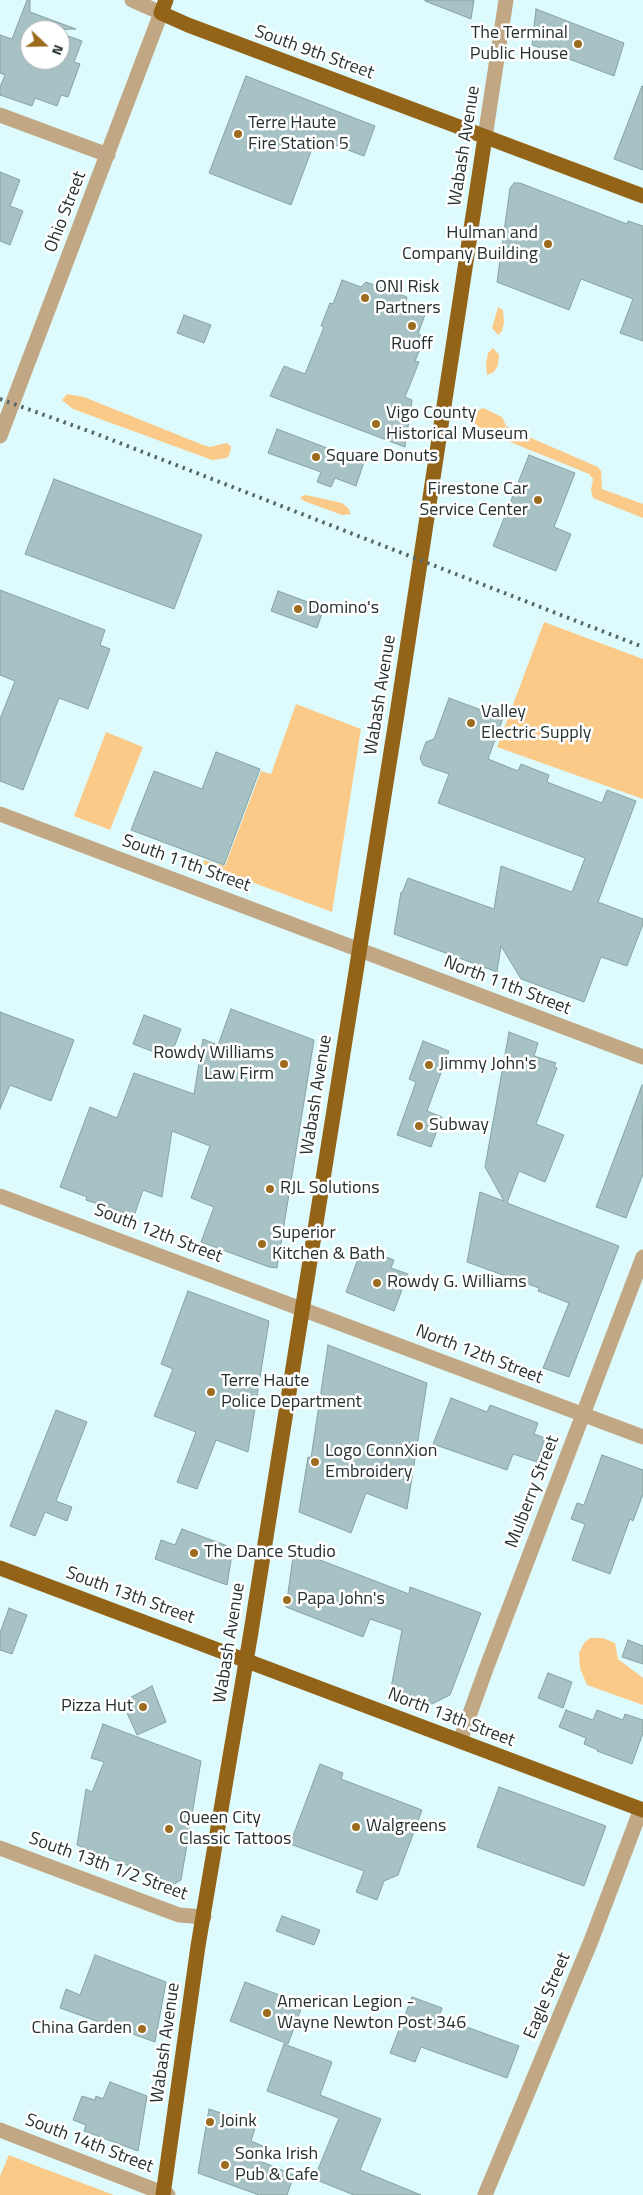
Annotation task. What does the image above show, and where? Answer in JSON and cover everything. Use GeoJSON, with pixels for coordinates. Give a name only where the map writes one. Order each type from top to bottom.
{"type":"FeatureCollection","features":[{"type":"Feature","properties":{"kind":"main road","name":"South 9th Street"},"geometry":{"type":"LineString","coordinates":[[164,6],[218,37],[643,196]]}},
{"type":"Feature","properties":{"kind":"main road","name":"Wabash Avenue"},"geometry":{"type":"LineString","coordinates":[[165,2194],[204,1917],[421,560],[485,136]]}},
{"type":"Feature","properties":{"kind":"main road","name":"South 13th Street"},"geometry":{"type":"LineString","coordinates":[[0,1568],[246,1660]]}},
{"type":"Feature","properties":{"kind":"main road","name":"North 13th Street"},"geometry":{"type":"LineString","coordinates":[[246,1660],[642,1810]]}},
{"type":"Feature","properties":{"kind":"street","name":"South 9th Street"},"geometry":{"type":"LineString","coordinates":[[132,0],[164,6]]}},
{"type":"Feature","properties":{"kind":"street","name":"Wabash Avenue"},"geometry":{"type":"LineString","coordinates":[[485,136],[506,0]]}},
{"type":"Feature","properties":{"kind":"street","name":"Ohio Street"},"geometry":{"type":"LineString","coordinates":[[0,436],[164,6]]}},
{"type":"Feature","properties":{"kind":"street"},"geometry":{"type":"LineString","coordinates":[[0,115],[108,155]]}},
{"type":"Feature","properties":{"kind":"street","name":"South 11th Street"},"geometry":{"type":"LineString","coordinates":[[0,814],[359,949]]}},
{"type":"Feature","properties":{"kind":"street","name":"North 11th Street"},"geometry":{"type":"LineString","coordinates":[[359,949],[643,1057]]}},
{"type":"Feature","properties":{"kind":"street","name":"South 12th Street"},"geometry":{"type":"LineString","coordinates":[[0,1196],[302,1309]]}},
{"type":"Feature","properties":{"kind":"street","name":"Mulberry Street"},"geometry":{"type":"LineString","coordinates":[[460,1741],[489,1660],[643,1257]]}},
{"type":"Feature","properties":{"kind":"street","name":"North 12th Street"},"geometry":{"type":"LineString","coordinates":[[302,1309],[643,1437]]}},
{"type":"Feature","properties":{"kind":"street","name":"Eagle Street"},"geometry":{"type":"LineString","coordinates":[[485,2195],[591,1941],[642,1810]]}},
{"type":"Feature","properties":{"kind":"street","name":"South 13th 1/2 Street"},"geometry":{"type":"LineString","coordinates":[[0,1848],[180,1915],[204,1917]]}},
{"type":"Feature","properties":{"kind":"street","name":"South 14th Street"},"geometry":{"type":"LineString","coordinates":[[0,2130],[165,2194]]}},
{"type":"Feature","properties":{"kind":"shaded area"},"geometry":{"type":"Polygon","coordinates":[[[498,307],[503,310],[504,323],[502,331],[498,335],[492,328],[498,307]]]}},
{"type":"Feature","properties":{"kind":"shaded area"},"geometry":{"type":"Polygon","coordinates":[[[493,348],[499,355],[498,365],[494,372],[487,375],[488,353],[493,348]]]}},
{"type":"Feature","properties":{"kind":"shaded area"},"geometry":{"type":"Polygon","coordinates":[[[67,394],[84,397],[203,445],[210,447],[226,443],[231,446],[230,453],[227,458],[212,460],[73,409],[62,400],[67,394]]]}},
{"type":"Feature","properties":{"kind":"shaded area"},"geometry":{"type":"Polygon","coordinates":[[[483,408],[502,417],[506,426],[515,431],[598,467],[601,471],[602,489],[643,504],[643,518],[593,498],[591,490],[593,479],[589,474],[483,431],[474,423],[477,411],[483,408]]]}},
{"type":"Feature","properties":{"kind":"shaded area"},"geometry":{"type":"Polygon","coordinates":[[[306,495],[342,503],[351,514],[342,515],[304,501],[300,497],[306,495]]]}},
{"type":"Feature","properties":{"kind":"shaded area"},"geometry":{"type":"Polygon","coordinates":[[[544,622],[643,659],[643,799],[497,747],[544,622]]]}},
{"type":"Feature","properties":{"kind":"shaded area"},"geometry":{"type":"Polygon","coordinates":[[[296,704],[361,729],[332,912],[203,864],[204,860],[225,866],[261,771],[271,774],[296,704]]]}},
{"type":"Feature","properties":{"kind":"shaded area"},"geometry":{"type":"Polygon","coordinates":[[[106,732],[143,747],[110,830],[74,816],[106,732]]]}},
{"type":"Feature","properties":{"kind":"shaded area"},"geometry":{"type":"Polygon","coordinates":[[[590,1638],[603,1638],[615,1643],[618,1659],[643,1678],[643,1705],[587,1685],[580,1668],[579,1653],[584,1643],[590,1638]]]}},
{"type":"Feature","properties":{"kind":"shaded area"},"geometry":{"type":"Polygon","coordinates":[[[9,2155],[114,2195],[0,2195],[0,2176],[9,2155]]]}},
{"type":"Feature","properties":{"kind":"building"},"geometry":{"type":"Polygon","coordinates":[[[27,0],[30,0],[30,12],[52,20],[20,20],[20,70],[70,70],[70,37],[82,41],[74,62],[80,64],[68,97],[61,95],[57,106],[35,98],[32,106],[0,95],[0,87],[5,75],[0,73],[0,35],[12,39],[27,0]]]}},
{"type":"Feature","properties":{"kind":"building"},"geometry":{"type":"Polygon","coordinates":[[[474,0],[471,19],[425,1],[474,0]]]}},
{"type":"Feature","properties":{"kind":"building","name":"The Terminal Public House"},"geometry":{"type":"Polygon","coordinates":[[[536,9],[624,43],[614,76],[532,45],[536,9]]]}},
{"type":"Feature","properties":{"kind":"building"},"geometry":{"type":"Polygon","coordinates":[[[246,76],[375,126],[364,156],[316,138],[291,205],[209,173],[246,76]]]}},
{"type":"Feature","properties":{"kind":"building"},"geometry":{"type":"Polygon","coordinates":[[[643,87],[643,170],[614,159],[643,87]]]}},
{"type":"Feature","properties":{"kind":"building"},"geometry":{"type":"Polygon","coordinates":[[[0,172],[20,180],[10,206],[23,211],[10,245],[0,241],[0,172]]]}},
{"type":"Feature","properties":{"kind":"building","name":"Hulman and Company Building"},"geometry":{"type":"Polygon","coordinates":[[[514,183],[520,183],[627,224],[628,221],[643,226],[643,341],[620,333],[633,299],[581,279],[569,310],[497,282],[510,188],[514,183]]]}},
{"type":"Feature","properties":{"kind":"building"},"geometry":{"type":"Polygon","coordinates":[[[342,280],[361,287],[366,282],[407,297],[408,305],[426,312],[418,334],[425,337],[415,361],[419,362],[405,397],[412,400],[405,447],[270,396],[284,366],[305,374],[324,327],[321,326],[330,303],[333,304],[342,280]]]}},
{"type":"Feature","properties":{"kind":"building"},"geometry":{"type":"Polygon","coordinates":[[[184,315],[211,325],[204,343],[177,333],[184,315]]]}},
{"type":"Feature","properties":{"kind":"building","name":"Square Donuts"},"geometry":{"type":"Polygon","coordinates":[[[277,429],[364,462],[356,486],[335,478],[331,487],[317,482],[321,472],[268,453],[277,429]]]}},
{"type":"Feature","properties":{"kind":"building","name":"Firestone Car Service Center"},"geometry":{"type":"Polygon","coordinates":[[[529,455],[575,473],[554,527],[571,534],[556,571],[493,546],[529,455]]]}},
{"type":"Feature","properties":{"kind":"building"},"geometry":{"type":"Polygon","coordinates":[[[54,479],[202,535],[174,609],[25,554],[54,479]]]}},
{"type":"Feature","properties":{"kind":"building"},"geometry":{"type":"Polygon","coordinates":[[[0,590],[105,630],[100,645],[110,649],[88,709],[59,698],[23,790],[0,781],[0,719],[15,681],[0,675],[0,590]]]}},
{"type":"Feature","properties":{"kind":"building","name":"Domino's"},"geometry":{"type":"Polygon","coordinates":[[[278,591],[324,608],[317,628],[271,611],[278,591]]]}},
{"type":"Feature","properties":{"kind":"building"},"geometry":{"type":"Polygon","coordinates":[[[449,698],[503,718],[488,759],[518,771],[521,764],[549,775],[547,782],[602,803],[607,790],[636,801],[598,902],[643,919],[643,924],[627,966],[601,957],[584,1002],[521,979],[501,946],[497,972],[394,934],[401,892],[408,878],[494,909],[501,866],[572,892],[585,858],[438,803],[449,774],[423,765],[420,758],[426,742],[434,739],[449,698]]]}},
{"type":"Feature","properties":{"kind":"building"},"geometry":{"type":"Polygon","coordinates":[[[216,752],[260,769],[224,865],[131,830],[154,771],[202,789],[216,752]]]}},
{"type":"Feature","properties":{"kind":"building"},"geometry":{"type":"Polygon","coordinates":[[[231,1009],[314,1040],[277,1268],[269,1267],[201,1242],[214,1207],[191,1198],[210,1146],[172,1131],[162,1197],[143,1190],[134,1216],[86,1200],[87,1197],[60,1187],[90,1107],[117,1118],[134,1073],[194,1094],[203,1039],[218,1045],[231,1009]]]}},
{"type":"Feature","properties":{"kind":"building"},"geometry":{"type":"Polygon","coordinates":[[[0,1012],[74,1040],[51,1101],[10,1085],[0,1109],[0,1012]]]}},
{"type":"Feature","properties":{"kind":"building"},"geometry":{"type":"Polygon","coordinates":[[[144,1015],[181,1029],[170,1058],[133,1044],[144,1015]]]}},
{"type":"Feature","properties":{"kind":"building"},"geometry":{"type":"Polygon","coordinates":[[[509,1032],[538,1043],[534,1056],[556,1063],[554,1067],[557,1068],[536,1124],[564,1135],[545,1182],[519,1171],[507,1203],[619,1246],[569,1377],[543,1368],[569,1303],[538,1291],[539,1288],[467,1262],[480,1192],[504,1201],[485,1167],[509,1032]]]}},
{"type":"Feature","properties":{"kind":"building"},"geometry":{"type":"Polygon","coordinates":[[[423,1041],[449,1051],[427,1111],[442,1117],[431,1147],[397,1135],[416,1082],[409,1079],[423,1041]]]}},
{"type":"Feature","properties":{"kind":"building"},"geometry":{"type":"Polygon","coordinates":[[[642,1085],[643,1174],[626,1218],[596,1207],[642,1085]]]}},
{"type":"Feature","properties":{"kind":"building","name":"Rowdy G. Williams"},"geometry":{"type":"Polygon","coordinates":[[[372,1252],[394,1260],[391,1268],[408,1274],[394,1311],[346,1292],[360,1253],[370,1257],[372,1252]]]}},
{"type":"Feature","properties":{"kind":"building","name":"Terre Haute Police Department"},"geometry":{"type":"Polygon","coordinates":[[[188,1291],[269,1321],[248,1452],[216,1440],[197,1489],[177,1482],[196,1432],[154,1416],[173,1369],[161,1364],[188,1291]]]}},
{"type":"Feature","properties":{"kind":"building"},"geometry":{"type":"Polygon","coordinates":[[[328,1345],[427,1383],[407,1509],[366,1493],[351,1533],[299,1512],[308,1457],[311,1458],[328,1345]]]}},
{"type":"Feature","properties":{"kind":"building"},"geometry":{"type":"Polygon","coordinates":[[[451,1398],[487,1412],[490,1405],[538,1423],[534,1434],[545,1438],[537,1462],[513,1454],[507,1470],[433,1444],[451,1398]]]}},
{"type":"Feature","properties":{"kind":"building"},"geometry":{"type":"Polygon","coordinates":[[[56,1410],[87,1422],[56,1501],[72,1507],[67,1521],[45,1512],[35,1536],[10,1526],[56,1410]]]}},
{"type":"Feature","properties":{"kind":"building"},"geometry":{"type":"Polygon","coordinates":[[[602,1455],[643,1470],[643,1494],[633,1521],[630,1519],[610,1574],[572,1560],[585,1524],[571,1519],[577,1503],[584,1505],[602,1455]]]}},
{"type":"Feature","properties":{"kind":"building","name":"The Dance Studio"},"geometry":{"type":"Polygon","coordinates":[[[182,1529],[233,1548],[227,1585],[155,1559],[161,1540],[175,1545],[182,1529]]]}},
{"type":"Feature","properties":{"kind":"building"},"geometry":{"type":"Polygon","coordinates":[[[294,1550],[409,1594],[410,1587],[481,1613],[450,1695],[432,1704],[391,1688],[402,1630],[370,1619],[363,1637],[286,1607],[294,1550]]]}},
{"type":"Feature","properties":{"kind":"building"},"geometry":{"type":"Polygon","coordinates":[[[9,1608],[27,1615],[12,1654],[0,1650],[0,1633],[9,1608]]]}},
{"type":"Feature","properties":{"kind":"building"},"geometry":{"type":"Polygon","coordinates":[[[628,1640],[643,1646],[643,1664],[622,1657],[628,1640]]]}},
{"type":"Feature","properties":{"kind":"building"},"geometry":{"type":"Polygon","coordinates":[[[548,1673],[572,1682],[563,1708],[538,1698],[548,1673]]]}},
{"type":"Feature","properties":{"kind":"building","name":"Pizza Hut"},"geometry":{"type":"Polygon","coordinates":[[[152,1686],[166,1722],[137,1735],[122,1702],[152,1686]]]}},
{"type":"Feature","properties":{"kind":"building"},"geometry":{"type":"Polygon","coordinates":[[[566,1710],[593,1720],[597,1710],[623,1720],[625,1714],[643,1720],[643,1733],[632,1764],[597,1751],[584,1744],[586,1738],[559,1727],[566,1710]]]}},
{"type":"Feature","properties":{"kind":"building"},"geometry":{"type":"Polygon","coordinates":[[[103,1724],[201,1761],[181,1880],[174,1884],[77,1845],[86,1789],[92,1792],[104,1762],[91,1758],[103,1724]]]}},
{"type":"Feature","properties":{"kind":"building","name":"Walgreens"},"geometry":{"type":"Polygon","coordinates":[[[320,1764],[343,1773],[341,1779],[422,1810],[398,1875],[384,1881],[377,1900],[356,1892],[364,1871],[290,1844],[320,1764]]]}},
{"type":"Feature","properties":{"kind":"building"},"geometry":{"type":"Polygon","coordinates":[[[499,1787],[606,1826],[584,1886],[477,1847],[499,1787]]]}},
{"type":"Feature","properties":{"kind":"building"},"geometry":{"type":"Polygon","coordinates":[[[282,1916],[320,1930],[314,1945],[276,1931],[282,1916]]]}},
{"type":"Feature","properties":{"kind":"building"},"geometry":{"type":"Polygon","coordinates":[[[95,1955],[166,1982],[155,2042],[60,2008],[66,1989],[80,1995],[95,1955]]]}},
{"type":"Feature","properties":{"kind":"building","name":"American Legion - Wayne Newton Post 346"},"geometry":{"type":"Polygon","coordinates":[[[245,1982],[303,2004],[288,2044],[230,2021],[245,1982]]]}},
{"type":"Feature","properties":{"kind":"building"},"geometry":{"type":"Polygon","coordinates":[[[412,1997],[442,2008],[439,2017],[519,2046],[507,2078],[421,2047],[415,2062],[390,2053],[412,1997]]]}},
{"type":"Feature","properties":{"kind":"building"},"geometry":{"type":"Polygon","coordinates":[[[284,2044],[332,2062],[320,2095],[381,2119],[360,2170],[421,2195],[354,2195],[314,2179],[339,2118],[267,2091],[284,2044]]]}},
{"type":"Feature","properties":{"kind":"building"},"geometry":{"type":"Polygon","coordinates":[[[110,2082],[147,2096],[138,2151],[84,2131],[86,2125],[73,2120],[82,2096],[95,2100],[96,2096],[103,2099],[110,2082]]]}},
{"type":"Feature","properties":{"kind":"building"},"geometry":{"type":"Polygon","coordinates":[[[209,2109],[256,2125],[251,2141],[265,2147],[260,2161],[294,2175],[287,2195],[259,2195],[198,2173],[209,2109]]]}},
{"type":"Feature","properties":{"kind":"railway"},"geometry":{"type":"LineString","coordinates":[[0,399],[94,433],[643,647]]}},
{"type":"Feature","properties":{"kind":"place","name":"The Terminal Public House"},"geometry":{"type":"Point","coordinates":[578,44]}},
{"type":"Feature","properties":{"kind":"place","name":"Terre Haute Fire Station 5"},"geometry":{"type":"Point","coordinates":[238,134]}},
{"type":"Feature","properties":{"kind":"place","name":"Hulman and Company Building"},"geometry":{"type":"Point","coordinates":[548,244]}},
{"type":"Feature","properties":{"kind":"place","name":"ONI Risk Partners"},"geometry":{"type":"Point","coordinates":[365,298]}},
{"type":"Feature","properties":{"kind":"place","name":"Ruoff"},"geometry":{"type":"Point","coordinates":[412,326]}},
{"type":"Feature","properties":{"kind":"place","name":"Vigo County Historical Museum"},"geometry":{"type":"Point","coordinates":[376,424]}},
{"type":"Feature","properties":{"kind":"place","name":"Square Donuts"},"geometry":{"type":"Point","coordinates":[316,457]}},
{"type":"Feature","properties":{"kind":"place","name":"Firestone Car Service Center"},"geometry":{"type":"Point","coordinates":[538,500]}},
{"type":"Feature","properties":{"kind":"place","name":"Domino's"},"geometry":{"type":"Point","coordinates":[298,609]}},
{"type":"Feature","properties":{"kind":"place","name":"Valley Electric Supply"},"geometry":{"type":"Point","coordinates":[471,723]}},
{"type":"Feature","properties":{"kind":"place","name":"Rowdy Williams Law Firm"},"geometry":{"type":"Point","coordinates":[284,1064]}},
{"type":"Feature","properties":{"kind":"place","name":"Jimmy John's"},"geometry":{"type":"Point","coordinates":[429,1065]}},
{"type":"Feature","properties":{"kind":"place","name":"Subway"},"geometry":{"type":"Point","coordinates":[419,1126]}},
{"type":"Feature","properties":{"kind":"place","name":"RJL Solutions"},"geometry":{"type":"Point","coordinates":[270,1189]}},
{"type":"Feature","properties":{"kind":"place","name":"Superior Kitchen & Bath"},"geometry":{"type":"Point","coordinates":[262,1244]}},
{"type":"Feature","properties":{"kind":"place","name":"Rowdy G. Williams"},"geometry":{"type":"Point","coordinates":[377,1283]}},
{"type":"Feature","properties":{"kind":"place","name":"Terre Haute Police Department"},"geometry":{"type":"Point","coordinates":[211,1392]}},
{"type":"Feature","properties":{"kind":"place","name":"Logo ConnXion Embroidery"},"geometry":{"type":"Point","coordinates":[315,1462]}},
{"type":"Feature","properties":{"kind":"place","name":"The Dance Studio"},"geometry":{"type":"Point","coordinates":[194,1553]}},
{"type":"Feature","properties":{"kind":"place","name":"Papa John's"},"geometry":{"type":"Point","coordinates":[287,1600]}},
{"type":"Feature","properties":{"kind":"place","name":"Pizza Hut"},"geometry":{"type":"Point","coordinates":[143,1707]}},
{"type":"Feature","properties":{"kind":"place","name":"Walgreens"},"geometry":{"type":"Point","coordinates":[356,1827]}},
{"type":"Feature","properties":{"kind":"place","name":"Queen City Classic Tattoos"},"geometry":{"type":"Point","coordinates":[169,1829]}},
{"type":"Feature","properties":{"kind":"place","name":"American Legion - Wayne Newton Post 346"},"geometry":{"type":"Point","coordinates":[267,2013]}},
{"type":"Feature","properties":{"kind":"place","name":"China Garden"},"geometry":{"type":"Point","coordinates":[142,2029]}},
{"type":"Feature","properties":{"kind":"place","name":"Joink"},"geometry":{"type":"Point","coordinates":[210,2122]}},
{"type":"Feature","properties":{"kind":"place","name":"Sonka Irish Pub & Cafe"},"geometry":{"type":"Point","coordinates":[225,2165]}}]}
